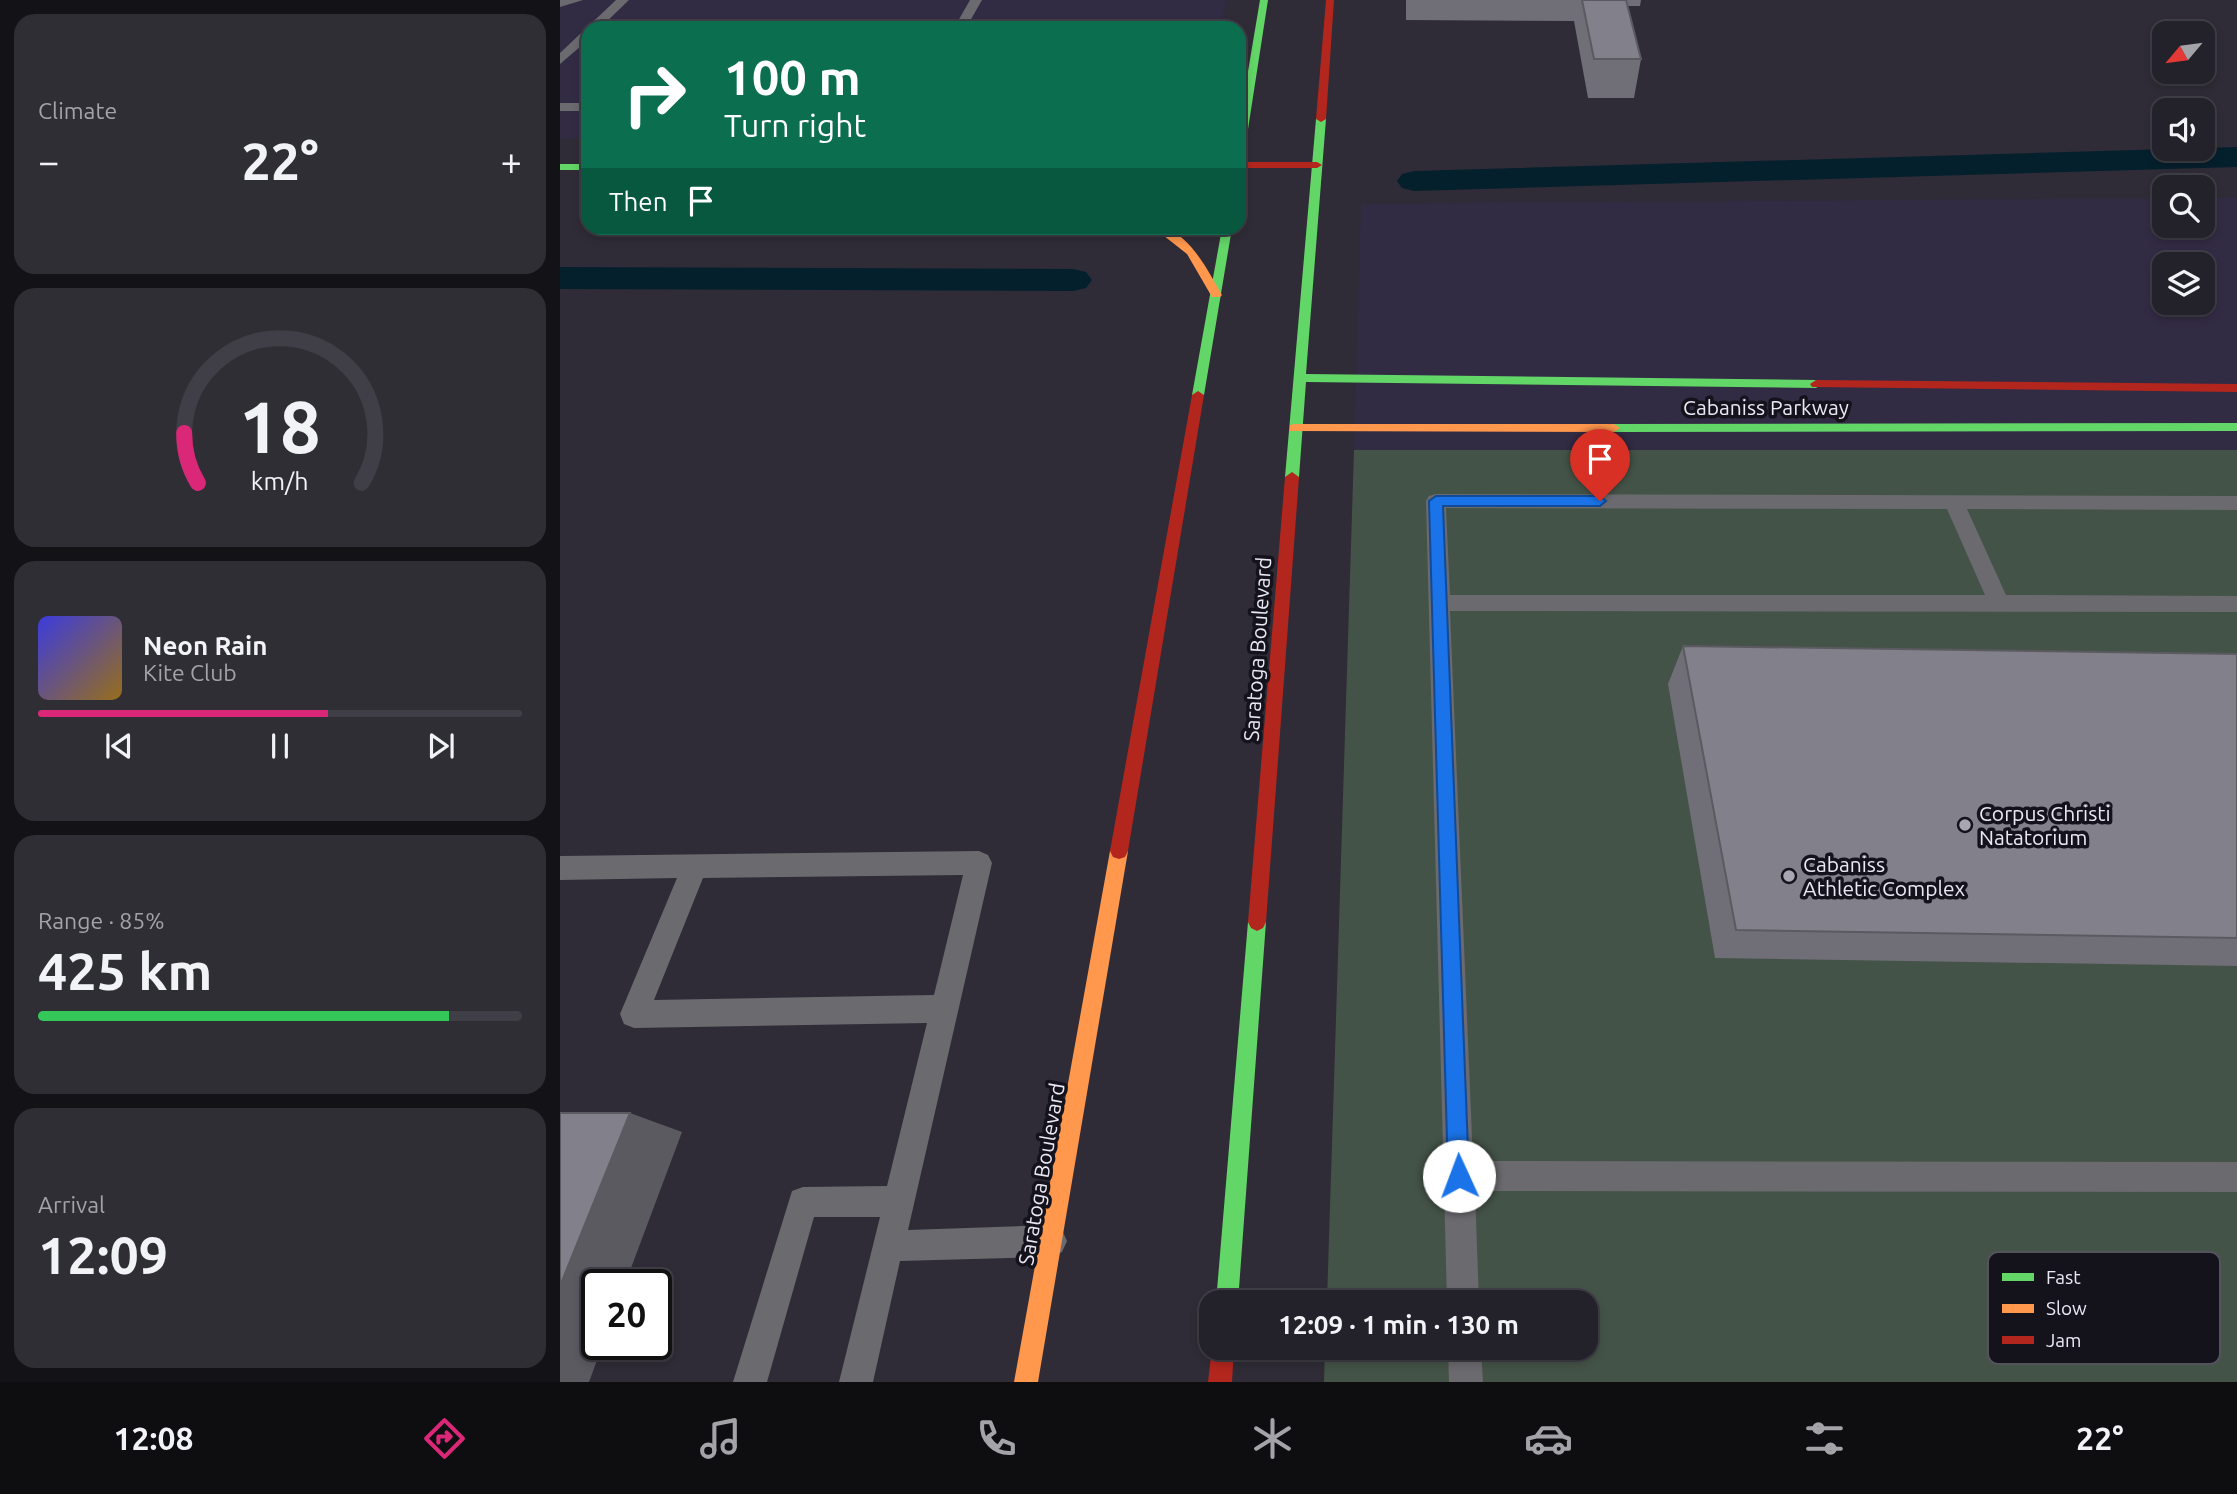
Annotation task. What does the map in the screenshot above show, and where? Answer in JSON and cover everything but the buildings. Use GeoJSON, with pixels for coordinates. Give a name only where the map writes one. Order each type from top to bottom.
{"type":"FeatureCollection","features":[{"type":"Feature","properties":{"kind":"main road"},"geometry":{"type":"LineString","coordinates":[[1246,112],[1264,0]]}},
{"type":"Feature","properties":{"kind":"main road","name":"Saratoga Boulevard"},"geometry":{"type":"LineString","coordinates":[[1228,1290],[1330,0]]}},
{"type":"Feature","properties":{"kind":"main road"},"geometry":{"type":"LineString","coordinates":[[1246,70],[1254,63]]}},
{"type":"Feature","properties":{"kind":"main road"},"geometry":{"type":"LineString","coordinates":[[1246,165],[1317,165]]}},
{"type":"Feature","properties":{"kind":"main road"},"geometry":{"type":"LineString","coordinates":[[560,167],[581,167]]}},
{"type":"Feature","properties":{"kind":"main road"},"geometry":{"type":"LineString","coordinates":[[1168,235],[1191,252],[1216,295]]}},
{"type":"Feature","properties":{"kind":"main road","name":"Saratoga Boulevard"},"geometry":{"type":"LineString","coordinates":[[1026,1382],[1226,235]]}},
{"type":"Feature","properties":{"kind":"main road","name":"Cabaniss Parkway"},"geometry":{"type":"LineString","coordinates":[[1300,378],[2237,388]]}},
{"type":"Feature","properties":{"kind":"main road","name":"Cabaniss Parkway"},"geometry":{"type":"LineString","coordinates":[[1295,428],[2237,428]]}},
{"type":"Feature","properties":{"kind":"main road"},"geometry":{"type":"LineString","coordinates":[[1220,1382],[1222,1360]]}},
{"type":"Feature","properties":{"kind":"lane"},"geometry":{"type":"LineString","coordinates":[[560,2],[577,0]]}},
{"type":"Feature","properties":{"kind":"lane"},"geometry":{"type":"LineString","coordinates":[[600,21],[623,0]]}},
{"type":"Feature","properties":{"kind":"lane"},"geometry":{"type":"LineString","coordinates":[[964,21],[976,0]]}},
{"type":"Feature","properties":{"kind":"lane"},"geometry":{"type":"LineString","coordinates":[[560,60],[581,40]]}},
{"type":"Feature","properties":{"kind":"lane"},"geometry":{"type":"LineString","coordinates":[[560,107],[581,107]]}},
{"type":"Feature","properties":{"kind":"lane"},"geometry":{"type":"LineString","coordinates":[[1463,1290],[1436,501],[2237,503]]}},
{"type":"Feature","properties":{"kind":"lane"},"geometry":{"type":"LineString","coordinates":[[1954,502],[1999,603]]}},
{"type":"Feature","properties":{"kind":"lane"},"geometry":{"type":"LineString","coordinates":[[1440,603],[2237,604]]}},
{"type":"Feature","properties":{"kind":"lane"},"geometry":{"type":"LineString","coordinates":[[560,868],[979,863],[856,1382]]}},
{"type":"Feature","properties":{"kind":"lane"},"geometry":{"type":"LineString","coordinates":[[695,867],[634,1014],[944,1009]]}},
{"type":"Feature","properties":{"kind":"lane"},"geometry":{"type":"LineString","coordinates":[[1459,1176],[2237,1177]]}},
{"type":"Feature","properties":{"kind":"lane"},"geometry":{"type":"LineString","coordinates":[[750,1382],[803,1202],[898,1201]]}},
{"type":"Feature","properties":{"kind":"lane"},"geometry":{"type":"LineString","coordinates":[[888,1246],[1051,1241]]}},
{"type":"Feature","properties":{"kind":"lane"},"geometry":{"type":"LineString","coordinates":[[1465,1360],[1466,1382]]}},
{"type":"Feature","properties":{"kind":"shaded area"},"geometry":{"type":"Polygon","coordinates":[[[560,0],[1226,0],[1222,21],[581,21],[581,138],[560,138],[560,0]]]}},
{"type":"Feature","properties":{"kind":"shaded area"},"geometry":{"type":"Polygon","coordinates":[[[2152,198],[2152,238],[2215,238],[2215,198],[2237,198],[2237,450],[1354,450],[1361,204],[2152,198]]]}},
{"type":"Feature","properties":{"kind":"green space","name":"Cabaniss Athletic Complex"},"geometry":{"type":"Polygon","coordinates":[[[1354,450],[2237,450],[2237,1382],[1324,1382],[1325,1360],[1598,1360],[1598,1290],[1327,1290],[1354,450]]]}},
{"type":"Feature","properties":{"kind":"waterway"},"geometry":{"type":"LineString","coordinates":[[1414,181],[2237,157]]}},
{"type":"Feature","properties":{"kind":"waterway"},"geometry":{"type":"LineString","coordinates":[[560,278],[1073,280]]}},
{"type":"Feature","properties":{"kind":"traffic: fast"},"geometry":{"type":"LineString","coordinates":[[1246,112],[1264,0]]}},
{"type":"Feature","properties":{"kind":"traffic: fast"},"geometry":{"type":"LineString","coordinates":[[1292,477],[1321,119]]}},
{"type":"Feature","properties":{"kind":"traffic: fast"},"geometry":{"type":"LineString","coordinates":[[560,167],[581,167]]}},
{"type":"Feature","properties":{"kind":"traffic: fast"},"geometry":{"type":"LineString","coordinates":[[1198,395],[1226,235]]}},
{"type":"Feature","properties":{"kind":"traffic: fast"},"geometry":{"type":"LineString","coordinates":[[1300,378],[1816,384]]}},
{"type":"Feature","properties":{"kind":"traffic: fast"},"geometry":{"type":"LineString","coordinates":[[1614,428],[2237,427]]}},
{"type":"Feature","properties":{"kind":"traffic: fast"},"geometry":{"type":"LineString","coordinates":[[1228,1290],[1257,922]]}},
{"type":"Feature","properties":{"kind":"traffic: slow"},"geometry":{"type":"LineString","coordinates":[[1168,235],[1191,252],[1216,295]]}},
{"type":"Feature","properties":{"kind":"traffic: slow"},"geometry":{"type":"LineString","coordinates":[[1295,428],[1614,428]]}},
{"type":"Feature","properties":{"kind":"traffic: slow"},"geometry":{"type":"LineString","coordinates":[[1026,1382],[1119,851]]}},
{"type":"Feature","properties":{"kind":"traffic: jam"},"geometry":{"type":"LineString","coordinates":[[1321,119],[1330,0]]}},
{"type":"Feature","properties":{"kind":"traffic: jam"},"geometry":{"type":"LineString","coordinates":[[1246,165],[1317,165]]}},
{"type":"Feature","properties":{"kind":"traffic: jam"},"geometry":{"type":"LineString","coordinates":[[1816,384],[2237,388]]}},
{"type":"Feature","properties":{"kind":"traffic: jam"},"geometry":{"type":"LineString","coordinates":[[1119,851],[1198,395]]}},
{"type":"Feature","properties":{"kind":"traffic: jam"},"geometry":{"type":"LineString","coordinates":[[1257,922],[1292,477]]}},
{"type":"Feature","properties":{"kind":"traffic: jam"},"geometry":{"type":"LineString","coordinates":[[1220,1382],[1222,1360]]}},
{"type":"Feature","properties":{"kind":"place","name":"Corpus Christi Natatorium"},"geometry":{"type":"Point","coordinates":[1965,825]}},
{"type":"Feature","properties":{"kind":"place","name":"Cabaniss Athletic Complex"},"geometry":{"type":"Point","coordinates":[1789,876]}},
{"type":"Feature","properties":{"kind":"route"},"geometry":{"type":"LineString","coordinates":[[1459,1176],[1436,501],[1600,501]]}}]}
